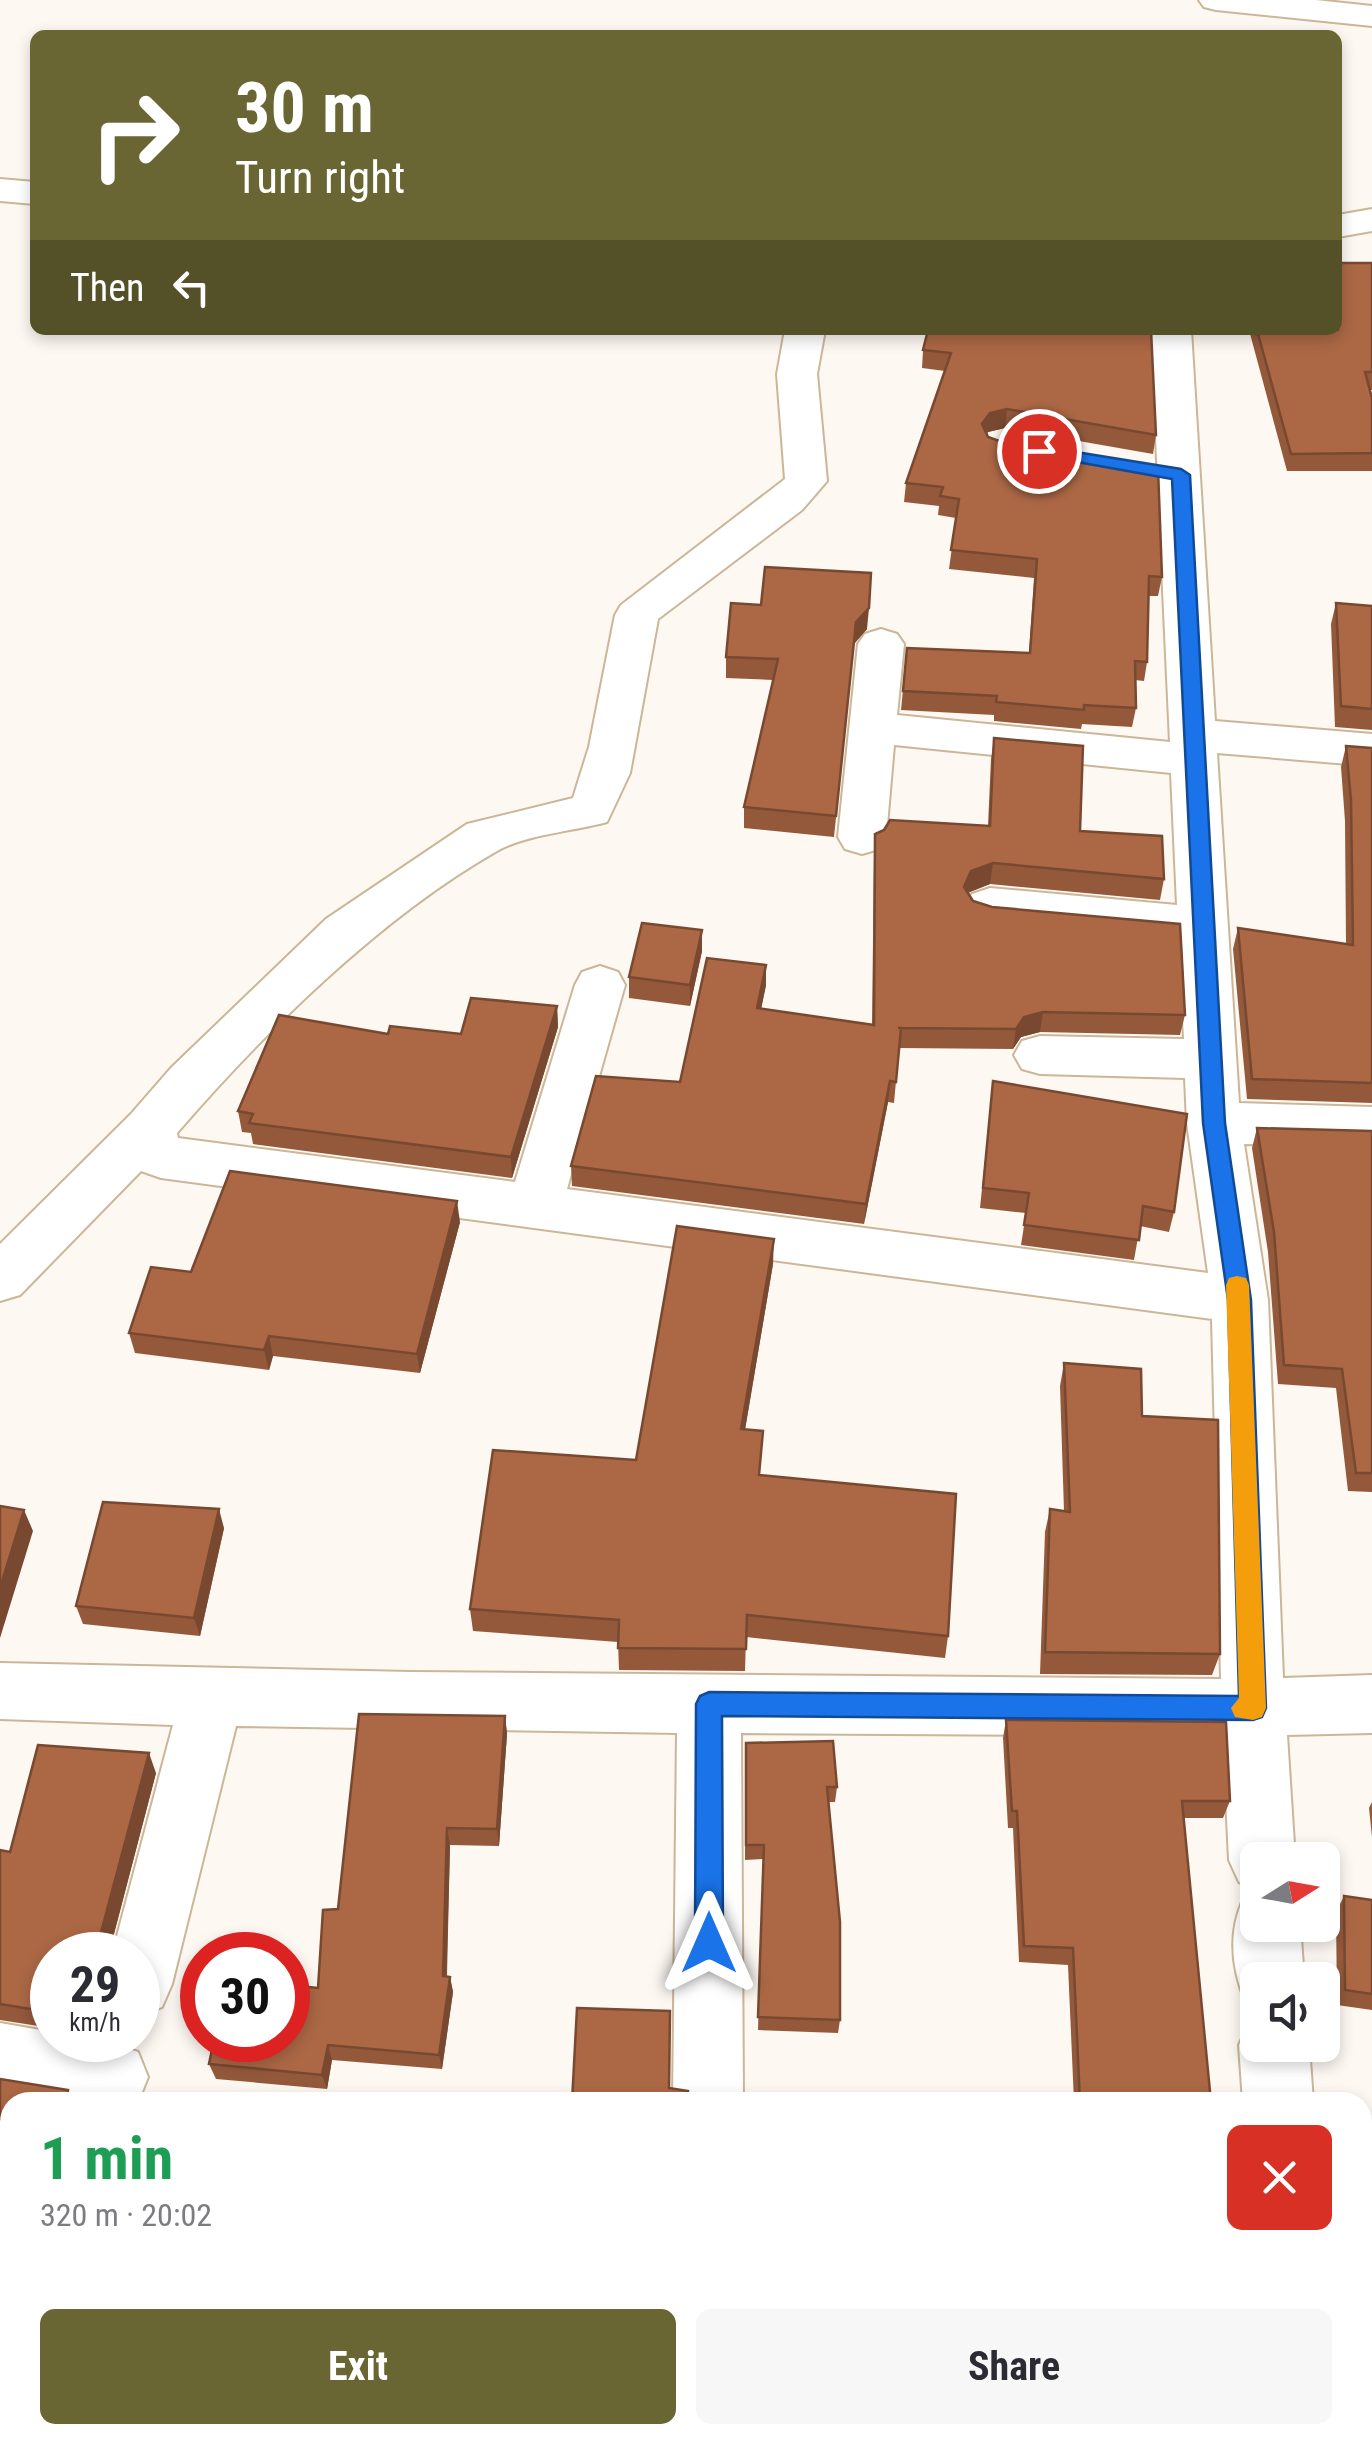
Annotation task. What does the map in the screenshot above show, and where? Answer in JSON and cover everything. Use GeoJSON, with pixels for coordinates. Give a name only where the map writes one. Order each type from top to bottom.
{"type":"FeatureCollection","features":[{"type":"Feature","properties":{"kind":"street"},"geometry":{"type":"LineString","coordinates":[[1216,0],[1372,16]]}},
{"type":"Feature","properties":{"kind":"street"},"geometry":{"type":"LineString","coordinates":[[0,190],[30,193]]}},
{"type":"Feature","properties":{"kind":"street"},"geometry":{"type":"LineString","coordinates":[[1342,225],[1372,220]]}},
{"type":"Feature","properties":{"kind":"street"},"geometry":{"type":"LineString","coordinates":[[0,1279],[271,1002],[359,922],[484,836],[590,810],[597,802],[637,615],[654,598],[787,501],[806,481],[797,374],[805,335]]}},
{"type":"Feature","properties":{"kind":"street"},"geometry":{"type":"LineString","coordinates":[[1171,335],[1161,471],[1195,748],[1214,1123],[1240,1300],[1261,1842]]}},
{"type":"Feature","properties":{"kind":"street"},"geometry":{"type":"LineString","coordinates":[[862,837],[881,644]]}},
{"type":"Feature","properties":{"kind":"street"},"geometry":{"type":"LineString","coordinates":[[875,728],[1195,748],[1372,750]]}},
{"type":"Feature","properties":{"kind":"street"},"geometry":{"type":"LineString","coordinates":[[990,906],[1205,925]]}},
{"type":"Feature","properties":{"kind":"street"},"geometry":{"type":"LineString","coordinates":[[535,1206],[600,985]]}},
{"type":"Feature","properties":{"kind":"street"},"geometry":{"type":"LineString","coordinates":[[1040,1055],[1211,1058]]}},
{"type":"Feature","properties":{"kind":"street"},"geometry":{"type":"LineString","coordinates":[[1214,1123],[1372,1127]]}},
{"type":"Feature","properties":{"kind":"street"},"geometry":{"type":"LineString","coordinates":[[150,1128],[152,1151],[162,1157],[1240,1300]]}},
{"type":"Feature","properties":{"kind":"street"},"geometry":{"type":"LineString","coordinates":[[0,1692],[709,1704],[1253,1708],[1372,1704]]}},
{"type":"Feature","properties":{"kind":"street"},"geometry":{"type":"LineString","coordinates":[[151,1932],[212,1698]]}},
{"type":"Feature","properties":{"kind":"street"},"geometry":{"type":"LineString","coordinates":[[708,2092],[709,1704]]}},
{"type":"Feature","properties":{"kind":"street"},"geometry":{"type":"LineString","coordinates":[[0,2057],[114,2073]]}},
{"type":"Feature","properties":{"kind":"street"},"geometry":{"type":"LineString","coordinates":[[1275,2062],[1277,2092]]}},
{"type":"Feature","properties":{"kind":"building"},"geometry":{"type":"Polygon","coordinates":[[[1342,263],[1372,263],[1372,372],[1365,372],[1372,398],[1372,453],[1291,454],[1258,335],[1342,335],[1342,263]]]}},
{"type":"Feature","properties":{"kind":"building"},"geometry":{"type":"Polygon","coordinates":[[[927,335],[1151,335],[1156,435],[1007,409],[990,413],[982,424],[988,437],[1005,443],[1158,468],[1162,577],[1149,576],[1147,662],[1135,661],[1136,708],[1084,705],[1084,710],[996,702],[997,696],[903,691],[907,648],[1030,653],[1037,559],[951,550],[959,499],[940,496],[943,487],[906,483],[951,353],[923,350],[927,335]]]}},
{"type":"Feature","properties":{"kind":"building"},"geometry":{"type":"Polygon","coordinates":[[[765,567],[871,573],[869,608],[856,622],[836,816],[744,807],[778,659],[726,657],[731,603],[761,605],[765,567]]]}},
{"type":"Feature","properties":{"kind":"building"},"geometry":{"type":"Polygon","coordinates":[[[1336,603],[1372,606],[1372,709],[1341,706],[1336,603]]]}},
{"type":"Feature","properties":{"kind":"building"},"geometry":{"type":"Polygon","coordinates":[[[994,738],[1083,746],[1080,831],[1162,836],[1164,879],[993,863],[971,871],[964,887],[973,901],[992,907],[1180,924],[1185,1015],[1043,1012],[1024,1017],[1016,1029],[901,1028],[896,1082],[890,1081],[866,1204],[571,1166],[596,1076],[680,1082],[707,958],[766,965],[757,1008],[874,1025],[875,834],[884,830],[890,820],[990,826],[994,738]]]}},
{"type":"Feature","properties":{"kind":"building"},"geometry":{"type":"Polygon","coordinates":[[[1346,746],[1372,748],[1372,1083],[1252,1079],[1238,928],[1353,945],[1351,800],[1346,746]]]}},
{"type":"Feature","properties":{"kind":"building"},"geometry":{"type":"Polygon","coordinates":[[[642,923],[702,930],[690,985],[629,977],[642,923]]]}},
{"type":"Feature","properties":{"kind":"building"},"geometry":{"type":"Polygon","coordinates":[[[471,998],[557,1006],[511,1157],[249,1123],[253,1114],[238,1111],[279,1015],[388,1034],[390,1026],[461,1034],[471,998]]]}},
{"type":"Feature","properties":{"kind":"building"},"geometry":{"type":"Polygon","coordinates":[[[993,1081],[1187,1114],[1174,1212],[1143,1206],[1139,1240],[1024,1225],[1029,1193],[983,1188],[993,1081]]]}},
{"type":"Feature","properties":{"kind":"building"},"geometry":{"type":"Polygon","coordinates":[[[1257,1128],[1372,1131],[1372,1473],[1356,1473],[1342,1369],[1284,1365],[1274,1232],[1257,1128]]]}},
{"type":"Feature","properties":{"kind":"building"},"geometry":{"type":"Polygon","coordinates":[[[230,1171],[457,1201],[417,1354],[269,1336],[264,1350],[129,1333],[151,1267],[191,1272],[230,1171]]]}},
{"type":"Feature","properties":{"kind":"building"},"geometry":{"type":"Polygon","coordinates":[[[677,1226],[774,1239],[741,1429],[763,1431],[759,1475],[956,1494],[948,1636],[747,1615],[746,1649],[618,1648],[619,1620],[470,1609],[493,1450],[636,1460],[677,1226]]]}},
{"type":"Feature","properties":{"kind":"building"},"geometry":{"type":"Polygon","coordinates":[[[1064,1363],[1141,1369],[1142,1416],[1218,1420],[1220,1654],[1045,1652],[1050,1509],[1070,1512],[1064,1363]]]}},
{"type":"Feature","properties":{"kind":"building"},"geometry":{"type":"Polygon","coordinates":[[[103,1502],[219,1509],[194,1618],[76,1606],[103,1502]]]}},
{"type":"Feature","properties":{"kind":"building"},"geometry":{"type":"Polygon","coordinates":[[[0,1506],[24,1510],[0,1588],[0,1506]]]}},
{"type":"Feature","properties":{"kind":"building"},"geometry":{"type":"Polygon","coordinates":[[[359,1714],[505,1716],[497,1829],[447,1828],[443,1976],[450,1977],[439,2055],[328,2045],[322,2075],[209,2064],[310,2062],[310,1987],[318,1988],[323,1910],[338,1909],[359,1714]]]}},
{"type":"Feature","properties":{"kind":"building"},"geometry":{"type":"Polygon","coordinates":[[[1006,1720],[1226,1722],[1230,1801],[1182,1801],[1210,2092],[1080,2092],[1073,1948],[1024,1946],[1017,1811],[1012,1811],[1006,1720]]]}},
{"type":"Feature","properties":{"kind":"building"},"geometry":{"type":"Polygon","coordinates":[[[833,1741],[837,1787],[827,1787],[840,1922],[840,2020],[758,2017],[764,1845],[746,1845],[746,1743],[833,1741]]]}},
{"type":"Feature","properties":{"kind":"building"},"geometry":{"type":"Polygon","coordinates":[[[38,1745],[149,1753],[101,1932],[30,1932],[30,2009],[0,2004],[0,1850],[10,1852],[38,1745]]]}},
{"type":"Feature","properties":{"kind":"building"},"geometry":{"type":"Polygon","coordinates":[[[1344,1896],[1372,1900],[1372,1994],[1345,1990],[1344,1896]]]}},
{"type":"Feature","properties":{"kind":"building"},"geometry":{"type":"Polygon","coordinates":[[[577,2008],[670,2011],[669,2088],[688,2092],[573,2092],[577,2008]]]}},
{"type":"Feature","properties":{"kind":"building"},"geometry":{"type":"Polygon","coordinates":[[[0,2079],[68,2090],[68,2092],[0,2092],[0,2079]]]}},
{"type":"Feature","properties":{"kind":"slow traffic"},"geometry":{"type":"LineString","coordinates":[[1237,1285],[1253,1708],[1244,1708]]}},
{"type":"Feature","properties":{"kind":"route"},"geometry":{"type":"LineString","coordinates":[[709,1943],[709,1704],[1253,1708],[1240,1300],[1214,1123],[1181,475],[1039,451]]}}]}
